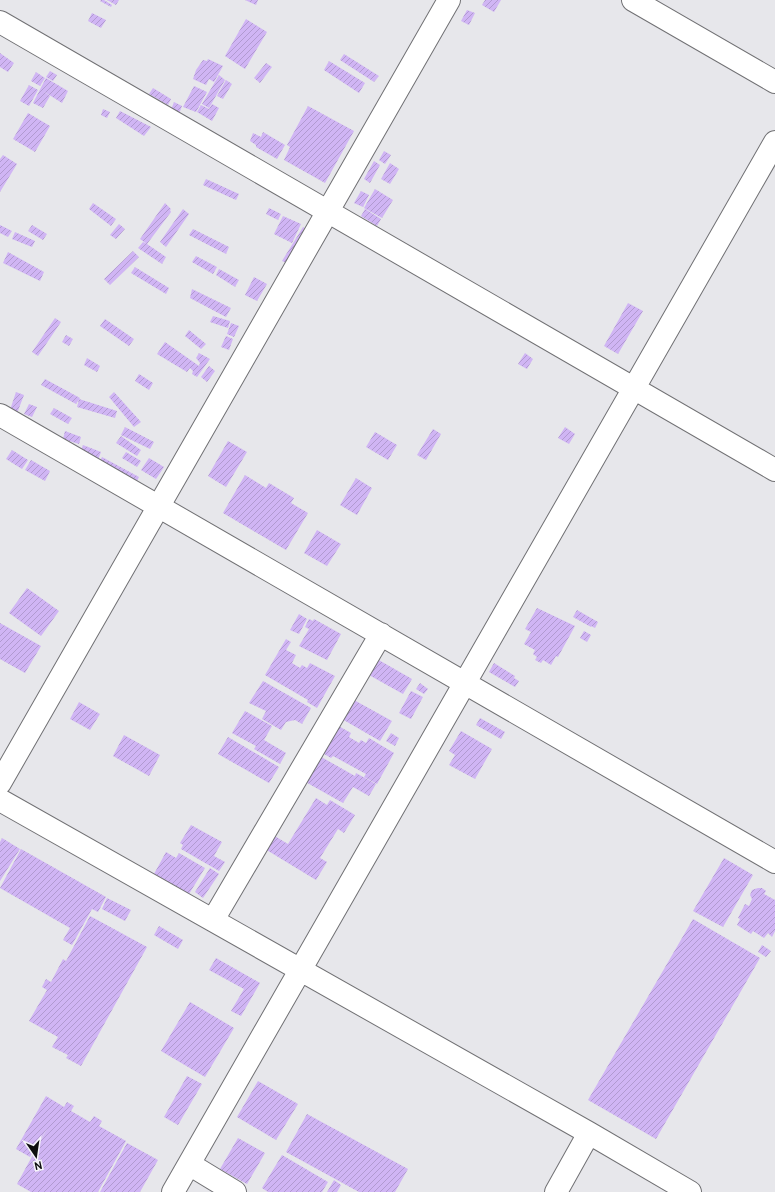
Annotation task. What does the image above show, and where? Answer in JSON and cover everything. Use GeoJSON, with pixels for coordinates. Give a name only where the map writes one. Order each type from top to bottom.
{"type":"FeatureCollection","features":[{"type":"Feature","properties":{"kind":"street"},"geometry":{"type":"LineString","coordinates":[[0,783],[449,0]]}},
{"type":"Feature","properties":{"kind":"street"},"geometry":{"type":"LineString","coordinates":[[632,0],[775,82]]}},
{"type":"Feature","properties":{"kind":"street"},"geometry":{"type":"LineString","coordinates":[[0,22],[775,470]]}},
{"type":"Feature","properties":{"kind":"street"},"geometry":{"type":"LineString","coordinates":[[173,1192],[775,142]]}},
{"type":"Feature","properties":{"kind":"street"},"geometry":{"type":"LineString","coordinates":[[0,415],[775,862]]}},
{"type":"Feature","properties":{"kind":"street"},"geometry":{"type":"LineString","coordinates":[[213,920],[381,634]]}},
{"type":"Feature","properties":{"kind":"street"},"geometry":{"type":"LineString","coordinates":[[0,800],[589,1133],[690,1192]]}},
{"type":"Feature","properties":{"kind":"street"},"geometry":{"type":"LineString","coordinates":[[556,1192],[589,1133]]}},
{"type":"Feature","properties":{"kind":"street"},"geometry":{"type":"LineString","coordinates":[[189,1164],[235,1192]]}},
{"type":"Feature","properties":{"kind":"building"},"geometry":{"type":"Polygon","coordinates":[[[104,0],[112,5],[111,7],[100,1],[104,0]]]}},
{"type":"Feature","properties":{"kind":"building"},"geometry":{"type":"Polygon","coordinates":[[[107,0],[119,0],[116,5],[107,0]]]}},
{"type":"Feature","properties":{"kind":"building"},"geometry":{"type":"Polygon","coordinates":[[[245,0],[258,0],[256,5],[245,0]]]}},
{"type":"Feature","properties":{"kind":"building"},"geometry":{"type":"Polygon","coordinates":[[[485,0],[501,0],[494,12],[482,5],[485,0]]]}},
{"type":"Feature","properties":{"kind":"building"},"geometry":{"type":"Polygon","coordinates":[[[467,10],[475,13],[469,25],[461,21],[467,10]]]}},
{"type":"Feature","properties":{"kind":"building"},"geometry":{"type":"Polygon","coordinates":[[[92,13],[106,20],[101,28],[88,21],[92,13]]]}},
{"type":"Feature","properties":{"kind":"building"},"geometry":{"type":"Polygon","coordinates":[[[246,19],[267,32],[245,69],[225,56],[246,19]]]}},
{"type":"Feature","properties":{"kind":"building"},"geometry":{"type":"Polygon","coordinates":[[[0,53],[14,63],[8,72],[0,67],[0,53]]]}},
{"type":"Feature","properties":{"kind":"building"},"geometry":{"type":"Polygon","coordinates":[[[344,54],[379,76],[374,82],[340,60],[344,54]]]}},
{"type":"Feature","properties":{"kind":"building"},"geometry":{"type":"Polygon","coordinates":[[[208,59],[223,66],[214,82],[209,79],[206,85],[193,79],[196,70],[203,60],[207,61],[208,59]]]}},
{"type":"Feature","properties":{"kind":"building"},"geometry":{"type":"Polygon","coordinates":[[[329,61],[365,83],[359,93],[324,70],[329,61]]]}},
{"type":"Feature","properties":{"kind":"building"},"geometry":{"type":"Polygon","coordinates":[[[266,63],[272,67],[260,83],[254,78],[266,63]]]}},
{"type":"Feature","properties":{"kind":"building"},"geometry":{"type":"Polygon","coordinates":[[[50,71],[57,75],[53,81],[46,77],[50,71]]]}},
{"type":"Feature","properties":{"kind":"building"},"geometry":{"type":"Polygon","coordinates":[[[36,72],[45,78],[40,86],[31,81],[36,72]]]}},
{"type":"Feature","properties":{"kind":"building"},"geometry":{"type":"Polygon","coordinates":[[[219,75],[225,80],[209,108],[202,104],[219,75]]]}},
{"type":"Feature","properties":{"kind":"building"},"geometry":{"type":"Polygon","coordinates":[[[46,78],[68,91],[62,103],[43,91],[50,96],[43,108],[33,103],[46,78]]]}},
{"type":"Feature","properties":{"kind":"building"},"geometry":{"type":"Polygon","coordinates":[[[226,80],[232,84],[223,99],[217,96],[226,80]]]}},
{"type":"Feature","properties":{"kind":"building"},"geometry":{"type":"Polygon","coordinates":[[[29,85],[38,90],[29,106],[20,101],[29,85]]]}},
{"type":"Feature","properties":{"kind":"building"},"geometry":{"type":"Polygon","coordinates":[[[194,86],[207,92],[196,112],[183,107],[194,86]]]}},
{"type":"Feature","properties":{"kind":"building"},"geometry":{"type":"Polygon","coordinates":[[[153,88],[171,99],[168,105],[149,94],[153,88]]]}},
{"type":"Feature","properties":{"kind":"building"},"geometry":{"type":"Polygon","coordinates":[[[174,102],[182,106],[179,114],[171,110],[174,102]]]}},
{"type":"Feature","properties":{"kind":"building"},"geometry":{"type":"Polygon","coordinates":[[[212,104],[219,108],[212,121],[197,112],[201,105],[209,109],[212,104]]]}},
{"type":"Feature","properties":{"kind":"building"},"geometry":{"type":"Polygon","coordinates":[[[308,106],[354,131],[325,183],[284,160],[290,147],[287,145],[308,106]]]}},
{"type":"Feature","properties":{"kind":"building"},"geometry":{"type":"Polygon","coordinates":[[[103,109],[110,112],[107,118],[101,115],[103,109]]]}},
{"type":"Feature","properties":{"kind":"building"},"geometry":{"type":"Polygon","coordinates":[[[120,111],[151,127],[144,136],[116,118],[120,111]]]}},
{"type":"Feature","properties":{"kind":"building"},"geometry":{"type":"Polygon","coordinates":[[[28,113],[50,126],[35,152],[13,139],[28,113]]]}},
{"type":"Feature","properties":{"kind":"building"},"geometry":{"type":"Polygon","coordinates":[[[263,132],[285,145],[277,159],[256,147],[256,145],[250,141],[253,133],[261,137],[263,132]]]}},
{"type":"Feature","properties":{"kind":"building"},"geometry":{"type":"Polygon","coordinates":[[[384,151],[391,155],[385,164],[379,160],[384,151]]]}},
{"type":"Feature","properties":{"kind":"building"},"geometry":{"type":"Polygon","coordinates":[[[3,155],[17,164],[0,192],[0,159],[3,155]]]}},
{"type":"Feature","properties":{"kind":"building"},"geometry":{"type":"Polygon","coordinates":[[[374,161],[380,165],[370,183],[364,179],[374,161]]]}},
{"type":"Feature","properties":{"kind":"building"},"geometry":{"type":"Polygon","coordinates":[[[390,163],[399,169],[390,184],[381,179],[390,163]]]}},
{"type":"Feature","properties":{"kind":"building"},"geometry":{"type":"Polygon","coordinates":[[[206,179],[239,194],[236,200],[203,185],[206,179]]]}},
{"type":"Feature","properties":{"kind":"building"},"geometry":{"type":"Polygon","coordinates":[[[375,189],[393,200],[382,218],[364,208],[375,189]]]}},
{"type":"Feature","properties":{"kind":"building"},"geometry":{"type":"Polygon","coordinates":[[[361,191],[369,195],[363,207],[354,203],[361,191]]]}},
{"type":"Feature","properties":{"kind":"building"},"geometry":{"type":"Polygon","coordinates":[[[93,203],[116,219],[111,226],[89,209],[93,203]]]}},
{"type":"Feature","properties":{"kind":"building"},"geometry":{"type":"Polygon","coordinates":[[[165,203],[171,209],[171,212],[147,244],[140,239],[165,203]]]}},
{"type":"Feature","properties":{"kind":"building"},"geometry":{"type":"Polygon","coordinates":[[[269,208],[281,214],[278,220],[266,214],[269,208]]]}},
{"type":"Feature","properties":{"kind":"building"},"geometry":{"type":"Polygon","coordinates":[[[183,209],[189,214],[166,247],[160,242],[183,209]]]}},
{"type":"Feature","properties":{"kind":"building"},"geometry":{"type":"Polygon","coordinates":[[[365,209],[381,219],[377,226],[361,216],[365,209]]]}},
{"type":"Feature","properties":{"kind":"building"},"geometry":{"type":"Polygon","coordinates":[[[283,216],[301,224],[292,243],[274,234],[283,216]]]}},
{"type":"Feature","properties":{"kind":"building"},"geometry":{"type":"Polygon","coordinates":[[[119,224],[125,229],[116,239],[110,235],[119,224]]]}},
{"type":"Feature","properties":{"kind":"building"},"geometry":{"type":"Polygon","coordinates":[[[0,225],[12,231],[8,237],[0,233],[0,225]]]}},
{"type":"Feature","properties":{"kind":"building"},"geometry":{"type":"Polygon","coordinates":[[[32,225],[47,234],[43,240],[28,231],[32,225]]]}},
{"type":"Feature","properties":{"kind":"building"},"geometry":{"type":"Polygon","coordinates":[[[303,227],[310,231],[289,264],[282,261],[303,227]]]}},
{"type":"Feature","properties":{"kind":"building"},"geometry":{"type":"Polygon","coordinates":[[[193,229],[229,247],[226,254],[189,235],[193,229]]]}},
{"type":"Feature","properties":{"kind":"building"},"geometry":{"type":"Polygon","coordinates":[[[15,232],[35,241],[32,247],[12,239],[15,232]]]}},
{"type":"Feature","properties":{"kind":"building"},"geometry":{"type":"Polygon","coordinates":[[[143,242],[166,257],[162,264],[138,248],[143,242]]]}},
{"type":"Feature","properties":{"kind":"building"},"geometry":{"type":"Polygon","coordinates":[[[133,251],[139,257],[110,285],[104,279],[133,251]]]}},
{"type":"Feature","properties":{"kind":"building"},"geometry":{"type":"Polygon","coordinates":[[[8,252],[44,272],[40,281],[3,263],[8,252]]]}},
{"type":"Feature","properties":{"kind":"building"},"geometry":{"type":"Polygon","coordinates":[[[196,256],[217,267],[213,274],[192,262],[196,256]]]}},
{"type":"Feature","properties":{"kind":"building"},"geometry":{"type":"Polygon","coordinates":[[[135,267],[169,288],[166,294],[131,273],[135,267]]]}},
{"type":"Feature","properties":{"kind":"building"},"geometry":{"type":"Polygon","coordinates":[[[219,269],[239,280],[235,287],[216,275],[219,269]]]}},
{"type":"Feature","properties":{"kind":"building"},"geometry":{"type":"Polygon","coordinates":[[[254,277],[267,284],[257,301],[245,295],[254,277]]]}},
{"type":"Feature","properties":{"kind":"building"},"geometry":{"type":"Polygon","coordinates":[[[192,289],[231,308],[226,317],[190,298],[192,289]]]}},
{"type":"Feature","properties":{"kind":"building"},"geometry":{"type":"Polygon","coordinates":[[[628,303],[643,311],[618,354],[604,346],[628,303]]]}},
{"type":"Feature","properties":{"kind":"building"},"geometry":{"type":"Polygon","coordinates":[[[213,316],[230,321],[228,328],[210,322],[213,316]]]}},
{"type":"Feature","properties":{"kind":"building"},"geometry":{"type":"Polygon","coordinates":[[[55,318],[61,322],[38,356],[32,352],[55,318]]]}},
{"type":"Feature","properties":{"kind":"building"},"geometry":{"type":"Polygon","coordinates":[[[105,319],[134,339],[129,346],[100,326],[105,319]]]}},
{"type":"Feature","properties":{"kind":"building"},"geometry":{"type":"Polygon","coordinates":[[[231,323],[239,326],[234,337],[227,334],[231,323]]]}},
{"type":"Feature","properties":{"kind":"building"},"geometry":{"type":"Polygon","coordinates":[[[189,330],[206,344],[201,349],[185,336],[189,330]]]}},
{"type":"Feature","properties":{"kind":"building"},"geometry":{"type":"Polygon","coordinates":[[[66,335],[73,339],[69,346],[62,342],[66,335]]]}},
{"type":"Feature","properties":{"kind":"building"},"geometry":{"type":"Polygon","coordinates":[[[226,336],[233,339],[229,350],[221,347],[226,336]]]}},
{"type":"Feature","properties":{"kind":"building"},"geometry":{"type":"Polygon","coordinates":[[[165,342],[199,366],[200,363],[196,358],[199,353],[210,359],[197,377],[192,374],[193,371],[190,368],[187,372],[157,354],[165,342]]]}},
{"type":"Feature","properties":{"kind":"building"},"geometry":{"type":"Polygon","coordinates":[[[525,353],[533,359],[527,369],[518,364],[525,353]]]}},
{"type":"Feature","properties":{"kind":"building"},"geometry":{"type":"Polygon","coordinates":[[[87,358],[100,366],[97,372],[84,365],[87,358]]]}},
{"type":"Feature","properties":{"kind":"building"},"geometry":{"type":"Polygon","coordinates":[[[209,366],[215,371],[207,382],[201,377],[209,366]]]}},
{"type":"Feature","properties":{"kind":"building"},"geometry":{"type":"Polygon","coordinates":[[[139,374],[153,383],[149,390],[135,381],[139,374]]]}},
{"type":"Feature","properties":{"kind":"building"},"geometry":{"type":"Polygon","coordinates":[[[45,379],[80,398],[76,404],[41,385],[45,379]]]}},
{"type":"Feature","properties":{"kind":"building"},"geometry":{"type":"Polygon","coordinates":[[[16,392],[24,395],[16,416],[9,413],[16,392]]]}},
{"type":"Feature","properties":{"kind":"building"},"geometry":{"type":"Polygon","coordinates":[[[114,392],[141,422],[134,427],[109,397],[114,392]]]}},
{"type":"Feature","properties":{"kind":"building"},"geometry":{"type":"Polygon","coordinates":[[[79,399],[117,411],[115,418],[77,407],[79,399]]]}},
{"type":"Feature","properties":{"kind":"building"},"geometry":{"type":"Polygon","coordinates":[[[29,404],[37,407],[32,417],[24,414],[29,404]]]}},
{"type":"Feature","properties":{"kind":"building"},"geometry":{"type":"Polygon","coordinates":[[[54,408],[72,418],[68,424],[50,414],[54,408]]]}},
{"type":"Feature","properties":{"kind":"building"},"geometry":{"type":"Polygon","coordinates":[[[125,427],[154,442],[150,449],[121,435],[125,427]]]}},
{"type":"Feature","properties":{"kind":"building"},"geometry":{"type":"Polygon","coordinates":[[[565,427],[575,434],[569,444],[558,438],[565,427]]]}},
{"type":"Feature","properties":{"kind":"building"},"geometry":{"type":"Polygon","coordinates":[[[433,429],[441,434],[426,460],[417,455],[433,429]]]}},
{"type":"Feature","properties":{"kind":"building"},"geometry":{"type":"Polygon","coordinates":[[[65,431],[81,437],[79,444],[63,439],[65,431]]]}},
{"type":"Feature","properties":{"kind":"building"},"geometry":{"type":"Polygon","coordinates":[[[375,432],[397,445],[388,460],[366,447],[375,432]]]}},
{"type":"Feature","properties":{"kind":"building"},"geometry":{"type":"Polygon","coordinates":[[[121,436],[141,450],[137,456],[116,443],[121,436]]]}},
{"type":"Feature","properties":{"kind":"building"},"geometry":{"type":"Polygon","coordinates":[[[228,441],[247,452],[226,487],[208,476],[228,441]]]}},
{"type":"Feature","properties":{"kind":"building"},"geometry":{"type":"Polygon","coordinates":[[[83,445],[101,452],[98,460],[80,453],[83,445]]]}},
{"type":"Feature","properties":{"kind":"building"},"geometry":{"type":"Polygon","coordinates":[[[12,450],[28,460],[22,469],[6,459],[12,450]]]}},
{"type":"Feature","properties":{"kind":"building"},"geometry":{"type":"Polygon","coordinates":[[[126,452],[141,461],[137,467],[122,458],[126,452]]]}},
{"type":"Feature","properties":{"kind":"building"},"geometry":{"type":"Polygon","coordinates":[[[102,457],[139,477],[136,483],[99,463],[102,457]]]}},
{"type":"Feature","properties":{"kind":"building"},"geometry":{"type":"Polygon","coordinates":[[[149,458],[164,467],[156,479],[141,470],[149,458]]]}},
{"type":"Feature","properties":{"kind":"building"},"geometry":{"type":"Polygon","coordinates":[[[31,460],[50,471],[45,481],[25,470],[31,460]]]}},
{"type":"Feature","properties":{"kind":"building"},"geometry":{"type":"Polygon","coordinates":[[[245,475],[266,488],[269,483],[294,498],[291,503],[308,513],[286,550],[223,513],[245,475]]]}},
{"type":"Feature","properties":{"kind":"building"},"geometry":{"type":"Polygon","coordinates":[[[356,478],[372,488],[357,515],[340,505],[356,478]]]}},
{"type":"Feature","properties":{"kind":"building"},"geometry":{"type":"Polygon","coordinates":[[[317,530],[341,544],[327,566],[304,553],[317,530]]]}},
{"type":"Feature","properties":{"kind":"building"},"geometry":{"type":"Polygon","coordinates":[[[27,588],[59,611],[41,636],[9,613],[27,588]]]}},
{"type":"Feature","properties":{"kind":"building"},"geometry":{"type":"Polygon","coordinates":[[[537,608],[575,626],[558,657],[556,656],[551,665],[543,660],[541,663],[535,660],[537,657],[533,654],[535,650],[524,644],[531,632],[525,629],[537,608]]]}},
{"type":"Feature","properties":{"kind":"building"},"geometry":{"type":"Polygon","coordinates":[[[577,610],[598,622],[595,628],[573,617],[577,610]]]}},
{"type":"Feature","properties":{"kind":"building"},"geometry":{"type":"Polygon","coordinates":[[[299,614],[307,619],[299,634],[290,630],[299,614]]]}},
{"type":"Feature","properties":{"kind":"building"},"geometry":{"type":"Polygon","coordinates":[[[309,619],[313,621],[314,619],[341,634],[327,660],[299,646],[309,629],[305,627],[309,619]]]}},
{"type":"Feature","properties":{"kind":"building"},"geometry":{"type":"Polygon","coordinates":[[[0,623],[41,646],[25,673],[0,659],[0,623]]]}},
{"type":"Feature","properties":{"kind":"building"},"geometry":{"type":"Polygon","coordinates":[[[584,631],[591,635],[587,642],[580,638],[584,631]]]}},
{"type":"Feature","properties":{"kind":"building"},"geometry":{"type":"Polygon","coordinates":[[[286,639],[291,642],[286,650],[296,655],[292,663],[300,668],[302,665],[307,668],[310,663],[335,676],[317,708],[307,702],[308,700],[265,675],[286,639]]]}},
{"type":"Feature","properties":{"kind":"building"},"geometry":{"type":"Polygon","coordinates":[[[377,659],[412,679],[403,694],[369,675],[377,659]]]}},
{"type":"Feature","properties":{"kind":"building"},"geometry":{"type":"Polygon","coordinates":[[[494,663],[515,676],[514,678],[519,681],[515,687],[489,672],[494,663]]]}},
{"type":"Feature","properties":{"kind":"building"},"geometry":{"type":"Polygon","coordinates":[[[263,681],[311,708],[302,724],[295,720],[286,722],[281,730],[262,719],[266,711],[249,703],[263,681]]]}},
{"type":"Feature","properties":{"kind":"building"},"geometry":{"type":"Polygon","coordinates":[[[420,683],[428,689],[424,694],[416,689],[420,683]]]}},
{"type":"Feature","properties":{"kind":"building"},"geometry":{"type":"Polygon","coordinates":[[[411,691],[423,697],[411,719],[399,713],[411,691]]]}},
{"type":"Feature","properties":{"kind":"building"},"geometry":{"type":"Polygon","coordinates":[[[354,700],[392,721],[380,741],[342,719],[354,700]]]}},
{"type":"Feature","properties":{"kind":"building"},"geometry":{"type":"Polygon","coordinates":[[[79,702],[100,714],[90,730],[70,719],[79,702]]]}},
{"type":"Feature","properties":{"kind":"building"},"geometry":{"type":"Polygon","coordinates":[[[245,711],[272,726],[264,740],[286,753],[280,764],[254,749],[256,746],[232,733],[245,711]]]}},
{"type":"Feature","properties":{"kind":"building"},"geometry":{"type":"Polygon","coordinates":[[[480,718],[505,732],[501,739],[476,725],[480,718]]]}},
{"type":"Feature","properties":{"kind":"building"},"geometry":{"type":"Polygon","coordinates":[[[335,724],[351,733],[349,737],[359,743],[361,740],[366,743],[369,738],[394,753],[377,784],[364,777],[366,774],[333,756],[331,758],[319,751],[335,724]]]}},
{"type":"Feature","properties":{"kind":"building"},"geometry":{"type":"Polygon","coordinates":[[[461,731],[492,749],[475,779],[449,765],[455,755],[449,751],[461,731]]]}},
{"type":"Feature","properties":{"kind":"building"},"geometry":{"type":"Polygon","coordinates":[[[391,733],[399,738],[395,746],[386,741],[391,733]]]}},
{"type":"Feature","properties":{"kind":"building"},"geometry":{"type":"Polygon","coordinates":[[[124,735],[160,755],[149,776],[113,756],[124,735]]]}},
{"type":"Feature","properties":{"kind":"building"},"geometry":{"type":"Polygon","coordinates":[[[228,737],[279,767],[269,783],[218,754],[228,737]]]}},
{"type":"Feature","properties":{"kind":"building"},"geometry":{"type":"Polygon","coordinates":[[[316,754],[355,776],[356,773],[376,784],[369,796],[353,787],[343,803],[302,780],[316,754]]]}},
{"type":"Feature","properties":{"kind":"building"},"geometry":{"type":"Polygon","coordinates":[[[316,798],[327,805],[330,800],[355,815],[344,833],[338,829],[320,858],[327,862],[316,880],[265,849],[273,835],[288,844],[316,798]]]}},
{"type":"Feature","properties":{"kind":"building"},"geometry":{"type":"Polygon","coordinates":[[[191,825],[222,842],[214,856],[225,862],[219,871],[181,849],[183,845],[180,843],[191,825]]]}},
{"type":"Feature","properties":{"kind":"building"},"geometry":{"type":"Polygon","coordinates":[[[2,838],[20,849],[0,881],[0,842],[2,838]]]}},
{"type":"Feature","properties":{"kind":"building"},"geometry":{"type":"Polygon","coordinates":[[[21,849],[106,897],[98,912],[92,909],[72,945],[63,940],[70,928],[0,888],[21,849]]]}},
{"type":"Feature","properties":{"kind":"building"},"geometry":{"type":"Polygon","coordinates":[[[166,852],[176,858],[179,853],[205,868],[189,894],[154,874],[166,852]]]}},
{"type":"Feature","properties":{"kind":"building"},"geometry":{"type":"Polygon","coordinates":[[[724,858],[753,875],[723,927],[693,911],[724,858]]]}},
{"type":"Feature","properties":{"kind":"building"},"geometry":{"type":"Polygon","coordinates":[[[210,868],[219,874],[203,898],[195,892],[210,868]]]}},
{"type":"Feature","properties":{"kind":"building"},"geometry":{"type":"Polygon","coordinates":[[[762,888],[766,891],[764,894],[775,900],[775,931],[772,937],[768,933],[764,938],[753,931],[751,934],[737,925],[740,919],[738,918],[745,904],[749,906],[752,899],[750,895],[752,890],[762,888]]]}},
{"type":"Feature","properties":{"kind":"building"},"geometry":{"type":"Polygon","coordinates":[[[107,898],[131,910],[125,921],[102,909],[107,898]]]}},
{"type":"Feature","properties":{"kind":"building"},"geometry":{"type":"Polygon","coordinates":[[[90,916],[147,947],[81,1066],[66,1058],[68,1055],[52,1047],[58,1037],[29,1021],[47,990],[42,987],[46,979],[51,982],[63,959],[66,961],[90,916]]]}},
{"type":"Feature","properties":{"kind":"building"},"geometry":{"type":"Polygon","coordinates":[[[693,919],[760,958],[656,1139],[588,1100],[693,919]]]}},
{"type":"Feature","properties":{"kind":"building"},"geometry":{"type":"Polygon","coordinates":[[[159,926],[183,940],[178,949],[154,935],[159,926]]]}},
{"type":"Feature","properties":{"kind":"building"},"geometry":{"type":"Polygon","coordinates":[[[762,945],[771,951],[766,957],[758,952],[762,945]]]}},
{"type":"Feature","properties":{"kind":"building"},"geometry":{"type":"Polygon","coordinates":[[[216,958],[260,983],[241,1016],[231,1011],[244,989],[209,970],[216,958]]]}},
{"type":"Feature","properties":{"kind":"building"},"geometry":{"type":"Polygon","coordinates":[[[190,1002],[234,1028],[205,1077],[161,1051],[190,1002]]]}},
{"type":"Feature","properties":{"kind":"building"},"geometry":{"type":"Polygon","coordinates":[[[187,1076],[202,1084],[178,1125],[164,1117],[187,1076]]]}},
{"type":"Feature","properties":{"kind":"building"},"geometry":{"type":"Polygon","coordinates":[[[258,1081],[298,1104],[276,1140],[237,1117],[258,1081]]]}},
{"type":"Feature","properties":{"kind":"building"},"geometry":{"type":"Polygon","coordinates":[[[46,1096],[64,1107],[67,1102],[74,1106],[71,1111],[90,1122],[94,1116],[102,1121],[99,1126],[126,1141],[98,1192],[31,1192],[17,1184],[48,1127],[30,1157],[16,1149],[46,1096]]]}},
{"type":"Feature","properties":{"kind":"building"},"geometry":{"type":"Polygon","coordinates":[[[307,1114],[408,1169],[395,1192],[359,1192],[286,1152],[307,1114]]]}},
{"type":"Feature","properties":{"kind":"building"},"geometry":{"type":"Polygon","coordinates":[[[238,1138],[265,1153],[247,1184],[220,1169],[238,1138]]]}},
{"type":"Feature","properties":{"kind":"building"},"geometry":{"type":"Polygon","coordinates":[[[127,1143],[158,1160],[140,1192],[100,1192],[127,1143]]]}},
{"type":"Feature","properties":{"kind":"building"},"geometry":{"type":"Polygon","coordinates":[[[282,1155],[328,1182],[322,1192],[268,1192],[262,1188],[282,1155]]]}},
{"type":"Feature","properties":{"kind":"building"},"geometry":{"type":"Polygon","coordinates":[[[334,1180],[341,1185],[337,1192],[327,1192],[334,1180]]]}}]}
